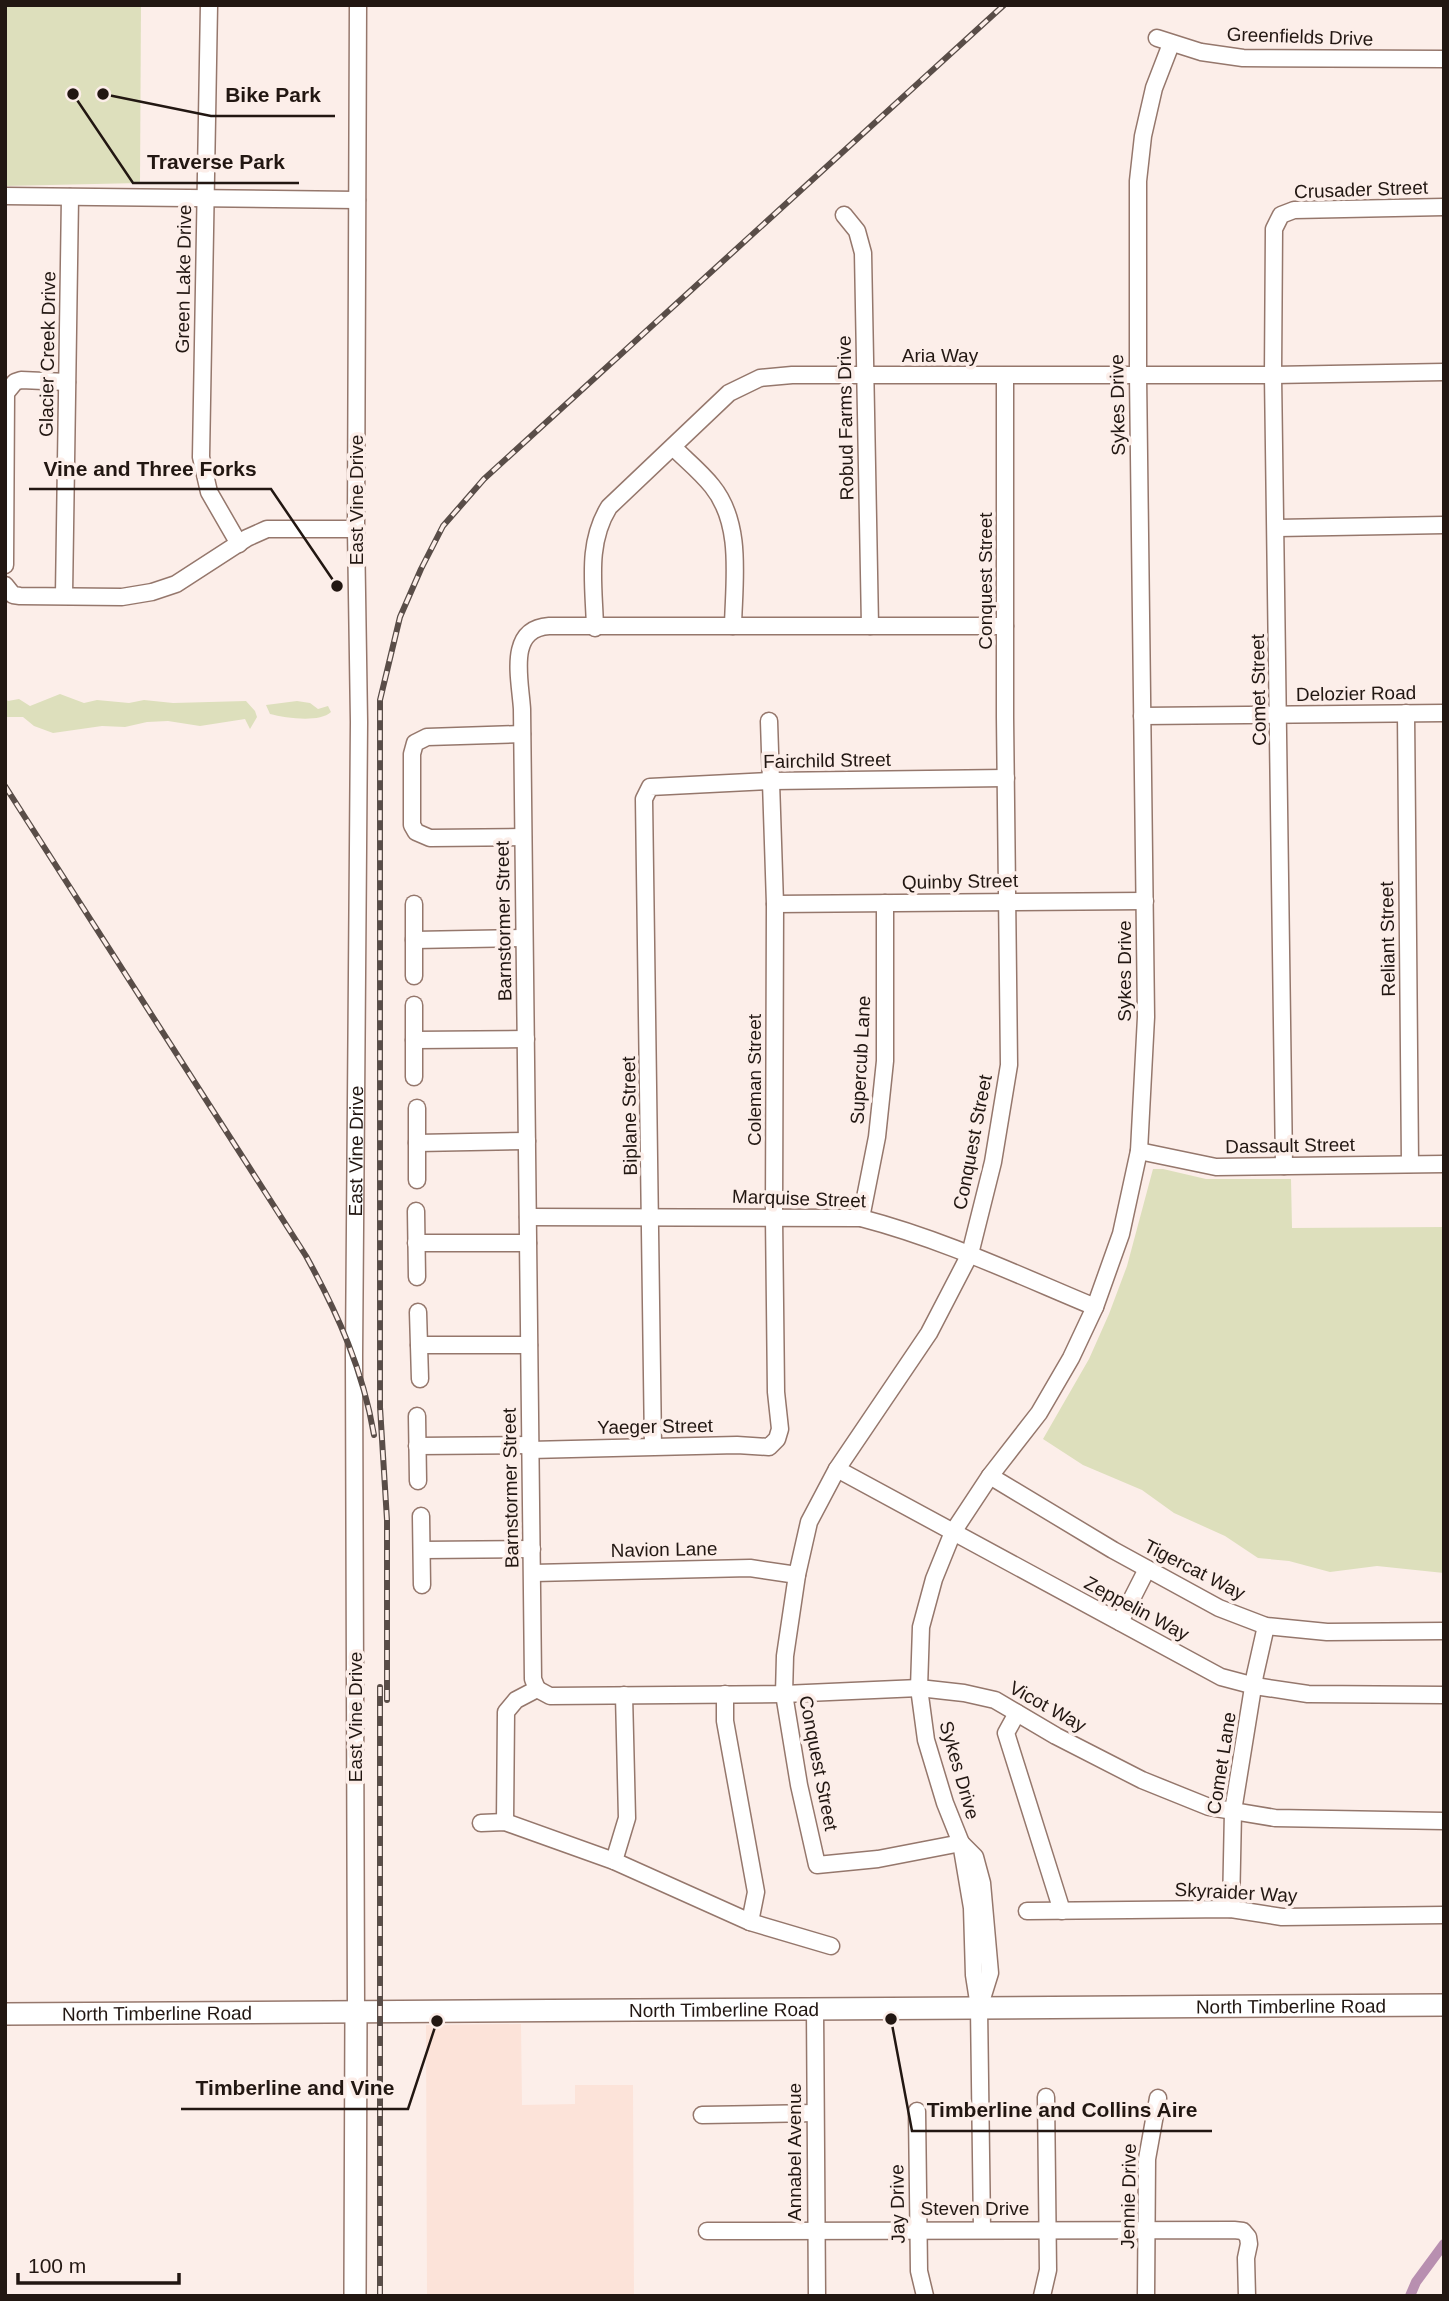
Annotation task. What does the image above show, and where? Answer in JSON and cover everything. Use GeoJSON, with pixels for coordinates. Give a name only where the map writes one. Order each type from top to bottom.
{"type":"FeatureCollection","features":[{"type":"Feature","properties":{"kind":"main road","name":"North Timberline Road"},"geometry":{"type":"LineString","coordinates":[[5,2014],[1444,2005]]}},
{"type":"Feature","properties":{"kind":"main road","name":"East Vine Drive"},"geometry":{"type":"LineString","coordinates":[[355,2296],[356,2010]]}},
{"type":"Feature","properties":{"kind":"street","name":"Green Lake Drive"},"geometry":{"type":"LineString","coordinates":[[209,5],[201,457],[212,498],[239,544]]}},
{"type":"Feature","properties":{"kind":"street","name":"East Vine Drive"},"geometry":{"type":"LineString","coordinates":[[356,2010],[354,1356],[359,722],[356,529],[358,5]]}},
{"type":"Feature","properties":{"kind":"street","name":"Greenfields Drive"},"geometry":{"type":"LineString","coordinates":[[1164,41],[1200,52],[1243,58],[1444,59]]}},
{"type":"Feature","properties":{"kind":"street","name":"Sykes Drive"},"geometry":{"type":"LineString","coordinates":[[982,2229],[979,2007],[990,1973],[986,1913],[975,1857],[961,1843],[945,1803],[926,1740],[919,1688],[921,1627],[934,1579],[953,1532],[990,1476],[1039,1413],[1071,1358],[1095,1307],[1121,1234],[1139,1151],[1146,1017],[1138,181],[1143,136],[1164,41]]}},
{"type":"Feature","properties":{"kind":"street"},"geometry":{"type":"LineString","coordinates":[[5,197],[357,200]]}},
{"type":"Feature","properties":{"kind":"street","name":"Glacier Creek Drive"},"geometry":{"type":"LineString","coordinates":[[64,595],[70,197]]}},
{"type":"Feature","properties":{"kind":"street","name":"Crusader Street"},"geometry":{"type":"LineString","coordinates":[[1281,215],[1294,209],[1444,207]]}},
{"type":"Feature","properties":{"kind":"street","name":"Robud Farms Drive"},"geometry":{"type":"LineString","coordinates":[[844,215],[858,231],[863,253],[870,626]]}},
{"type":"Feature","properties":{"kind":"street","name":"Comet Street"},"geometry":{"type":"LineString","coordinates":[[1281,215],[1274,229],[1273,248],[1273,375],[1284,1166]]}},
{"type":"Feature","properties":{"kind":"street","name":"Aria Way"},"geometry":{"type":"LineString","coordinates":[[595,628],[593,544],[598,527],[609,507],[729,393],[760,378],[792,375],[1273,375],[1444,372]]}},
{"type":"Feature","properties":{"kind":"street","name":"Conquest Street"},"geometry":{"type":"LineString","coordinates":[[961,1843],[878,1859],[817,1865],[799,1784],[784,1694],[785,1656],[797,1574],[809,1522],[836,1469],[929,1333],[970,1254],[993,1162],[1009,1065],[1005,376]]}},
{"type":"Feature","properties":{"kind":"street"},"geometry":{"type":"LineString","coordinates":[[5,565],[6,393],[15,382],[21,380],[67,382]]}},
{"type":"Feature","properties":{"kind":"street"},"geometry":{"type":"LineString","coordinates":[[673,447],[713,487],[728,516],[734,544],[733,626]]}},
{"type":"Feature","properties":{"kind":"street"},"geometry":{"type":"LineString","coordinates":[[1277,528],[1444,526]]}},
{"type":"Feature","properties":{"kind":"street"},"geometry":{"type":"LineString","coordinates":[[5,585],[13,595],[20,596],[122,597],[166,588],[267,529],[356,529]]}},
{"type":"Feature","properties":{"kind":"street","name":"Barnstormer Street"},"geometry":{"type":"LineString","coordinates":[[537,1689],[533,1679],[519,653],[527,634],[536,627],[1006,626]]}},
{"type":"Feature","properties":{"kind":"street","name":"Reliant Street"},"geometry":{"type":"LineString","coordinates":[[1406,713],[1410,1164]]}},
{"type":"Feature","properties":{"kind":"street","name":"Delozier Road"},"geometry":{"type":"LineString","coordinates":[[1142,716],[1444,713]]}},
{"type":"Feature","properties":{"kind":"street","name":"Coleman Street"},"geometry":{"type":"LineString","coordinates":[[769,721],[775,904],[774,1217],[776,1392],[780,1429],[777,1439]]}},
{"type":"Feature","properties":{"kind":"street"},"geometry":{"type":"LineString","coordinates":[[522,734],[427,737],[415,743],[412,765],[412,825],[416,832],[430,838],[523,837]]}},
{"type":"Feature","properties":{"kind":"street","name":"Fairchild Street"},"geometry":{"type":"LineString","coordinates":[[650,787],[771,781],[1006,778]]}},
{"type":"Feature","properties":{"kind":"street","name":"Biplane Street"},"geometry":{"type":"LineString","coordinates":[[650,787],[644,799],[653,1446]]}},
{"type":"Feature","properties":{"kind":"street","name":"Quinby Street"},"geometry":{"type":"LineString","coordinates":[[775,904],[1144,901]]}},
{"type":"Feature","properties":{"kind":"street","name":"Supercub Lane"},"geometry":{"type":"LineString","coordinates":[[861,1218],[877,1137],[885,1061],[885,903]]}},
{"type":"Feature","properties":{"kind":"street"},"geometry":{"type":"LineString","coordinates":[[414,904],[414,976]]}},
{"type":"Feature","properties":{"kind":"street"},"geometry":{"type":"LineString","coordinates":[[414,940],[524,939]]}},
{"type":"Feature","properties":{"kind":"street"},"geometry":{"type":"LineString","coordinates":[[414,1005],[414,1077]]}},
{"type":"Feature","properties":{"kind":"street"},"geometry":{"type":"LineString","coordinates":[[414,1040],[526,1039]]}},
{"type":"Feature","properties":{"kind":"street"},"geometry":{"type":"LineString","coordinates":[[417,1108],[417,1180]]}},
{"type":"Feature","properties":{"kind":"street"},"geometry":{"type":"LineString","coordinates":[[417,1143],[527,1141]]}},
{"type":"Feature","properties":{"kind":"street","name":"Dassault Street"},"geometry":{"type":"LineString","coordinates":[[1139,1151],[1216,1167],[1444,1164]]}},
{"type":"Feature","properties":{"kind":"street"},"geometry":{"type":"LineString","coordinates":[[416,1211],[417,1277]]}},
{"type":"Feature","properties":{"kind":"street","name":"Marquise Street"},"geometry":{"type":"LineString","coordinates":[[528,1217],[861,1218],[900,1228],[970,1254],[1095,1307]]}},
{"type":"Feature","properties":{"kind":"street"},"geometry":{"type":"LineString","coordinates":[[416,1243],[528,1243]]}},
{"type":"Feature","properties":{"kind":"street"},"geometry":{"type":"LineString","coordinates":[[418,1312],[419,1379]]}},
{"type":"Feature","properties":{"kind":"street"},"geometry":{"type":"LineString","coordinates":[[419,1345],[529,1345]]}},
{"type":"Feature","properties":{"kind":"street"},"geometry":{"type":"LineString","coordinates":[[417,1416],[418,1481]]}},
{"type":"Feature","properties":{"kind":"street","name":"Yaeger Street"},"geometry":{"type":"LineString","coordinates":[[418,1446],[769,1447],[777,1439]]}},
{"type":"Feature","properties":{"kind":"street","name":"Zeppelin Way"},"geometry":{"type":"LineString","coordinates":[[836,1469],[1221,1677],[1255,1686],[1308,1694],[1444,1695]]}},
{"type":"Feature","properties":{"kind":"street","name":"Tigercat Way"},"geometry":{"type":"LineString","coordinates":[[990,1476],[1147,1569],[1219,1608],[1266,1626],[1327,1632],[1444,1631]]}},
{"type":"Feature","properties":{"kind":"street"},"geometry":{"type":"LineString","coordinates":[[421,1516],[422,1585]]}},
{"type":"Feature","properties":{"kind":"street"},"geometry":{"type":"LineString","coordinates":[[422,1550],[532,1549]]}},
{"type":"Feature","properties":{"kind":"street","name":"Navion Lane"},"geometry":{"type":"LineString","coordinates":[[533,1573],[750,1567],[797,1574]]}},
{"type":"Feature","properties":{"kind":"street"},"geometry":{"type":"LineString","coordinates":[[1120,1622],[1147,1569]]}},
{"type":"Feature","properties":{"kind":"street","name":"Comet Lane"},"geometry":{"type":"LineString","coordinates":[[1231,1909],[1233,1811],[1255,1675],[1266,1626]]}},
{"type":"Feature","properties":{"kind":"street","name":"Vicot Way"},"geometry":{"type":"LineString","coordinates":[[537,1689],[550,1696],[784,1694],[919,1688],[964,1693],[995,1700],[1056,1736],[1142,1780],[1209,1807],[1275,1818],[1444,1821]]}},
{"type":"Feature","properties":{"kind":"street"},"geometry":{"type":"LineString","coordinates":[[505,1822],[506,1712],[516,1700],[537,1689]]}},
{"type":"Feature","properties":{"kind":"street"},"geometry":{"type":"LineString","coordinates":[[725,1694],[725,1721],[756,1892],[750,1922]]}},
{"type":"Feature","properties":{"kind":"street"},"geometry":{"type":"LineString","coordinates":[[614,1861],[627,1818],[624,1695]]}},
{"type":"Feature","properties":{"kind":"street"},"geometry":{"type":"LineString","coordinates":[[1017,1713],[1006,1733],[1062,1911]]}},
{"type":"Feature","properties":{"kind":"street"},"geometry":{"type":"LineString","coordinates":[[481,1823],[505,1822],[614,1861],[750,1922],[831,1946]]}},
{"type":"Feature","properties":{"kind":"street","name":"Skyraider Way"},"geometry":{"type":"LineString","coordinates":[[1027,1911],[1231,1909],[1282,1917],[1444,1915]]}},
{"type":"Feature","properties":{"kind":"street","name":"Annabel Avenue"},"geometry":{"type":"LineString","coordinates":[[815,2008],[817,2296]]}},
{"type":"Feature","properties":{"kind":"street"},"geometry":{"type":"LineString","coordinates":[[1042,2293],[1047,2280],[1048,2256],[1046,2097]]}},
{"type":"Feature","properties":{"kind":"street","name":"Jennie Drive"},"geometry":{"type":"LineString","coordinates":[[1146,2296],[1147,2159],[1158,2098]]}},
{"type":"Feature","properties":{"kind":"street","name":"Jay Drive"},"geometry":{"type":"LineString","coordinates":[[917,2111],[919,2271],[925,2296]]}},
{"type":"Feature","properties":{"kind":"street"},"geometry":{"type":"LineString","coordinates":[[702,2115],[815,2113]]}},
{"type":"Feature","properties":{"kind":"street","name":"Steven Drive"},"geometry":{"type":"LineString","coordinates":[[707,2231],[1243,2231],[1250,2244],[1246,2258],[1247,2296]]}},
{"type":"Feature","properties":{"kind":"shaded area"},"geometry":{"type":"Polygon","coordinates":[[[521,2024],[522,2105],[575,2104],[575,2085],[633,2085],[634,2296],[427,2296],[426,2025],[521,2024]]]}},
{"type":"Feature","properties":{"kind":"green space"},"geometry":{"type":"Polygon","coordinates":[[[5,5],[141,5],[140,183],[5,186],[5,5]]]}},
{"type":"Feature","properties":{"kind":"green space"},"geometry":{"type":"Polygon","coordinates":[[[60,694],[84,703],[97,700],[129,703],[144,700],[173,703],[246,701],[257,717],[250,729],[245,719],[200,726],[168,721],[147,722],[125,727],[102,726],[53,733],[34,726],[23,717],[5,717],[5,698],[8,701],[19,699],[30,706],[60,694]]]}},
{"type":"Feature","properties":{"kind":"green space"},"geometry":{"type":"Polygon","coordinates":[[[297,701],[310,703],[318,709],[328,706],[331,712],[319,718],[293,718],[270,714],[266,705],[297,701]]]}},
{"type":"Feature","properties":{"kind":"green space"},"geometry":{"type":"Polygon","coordinates":[[[1153,1169],[1206,1179],[1291,1179],[1292,1228],[1444,1227],[1444,1573],[1377,1566],[1330,1572],[1289,1561],[1258,1558],[1225,1536],[1174,1513],[1142,1490],[1083,1465],[1043,1439],[1089,1359],[1109,1314],[1127,1266],[1153,1169]]]}},
{"type":"Feature","properties":{"kind":"waterway"},"geometry":{"type":"LineString","coordinates":[[1410,2296],[1416,2282],[1444,2244]]}},
{"type":"Feature","properties":{"kind":"railway"},"geometry":{"type":"LineString","coordinates":[[387,1700],[387,1520],[380,1407],[380,700],[400,617],[443,526],[484,479],[1004,5]]}},
{"type":"Feature","properties":{"kind":"railway"},"geometry":{"type":"LineString","coordinates":[[5,786],[306,1256],[348,1343],[363,1388],[374,1435]]}},
{"type":"Feature","properties":{"kind":"railway"},"geometry":{"type":"LineString","coordinates":[[380,1687],[380,2296]]}},
{"type":"Feature","properties":{"kind":"place","name":"Traverse Park"},"geometry":{"type":"Point","coordinates":[73,94]}},
{"type":"Feature","properties":{"kind":"place","name":"Bike Park"},"geometry":{"type":"Point","coordinates":[103,94]}},
{"type":"Feature","properties":{"kind":"place","name":"Vine and Three Forks"},"geometry":{"type":"Point","coordinates":[337,586]}},
{"type":"Feature","properties":{"kind":"place","name":"Timberline and Collins Aire"},"geometry":{"type":"Point","coordinates":[891,2019]}},
{"type":"Feature","properties":{"kind":"place","name":"Timberline and Vine"},"geometry":{"type":"Point","coordinates":[437,2021]}}]}
